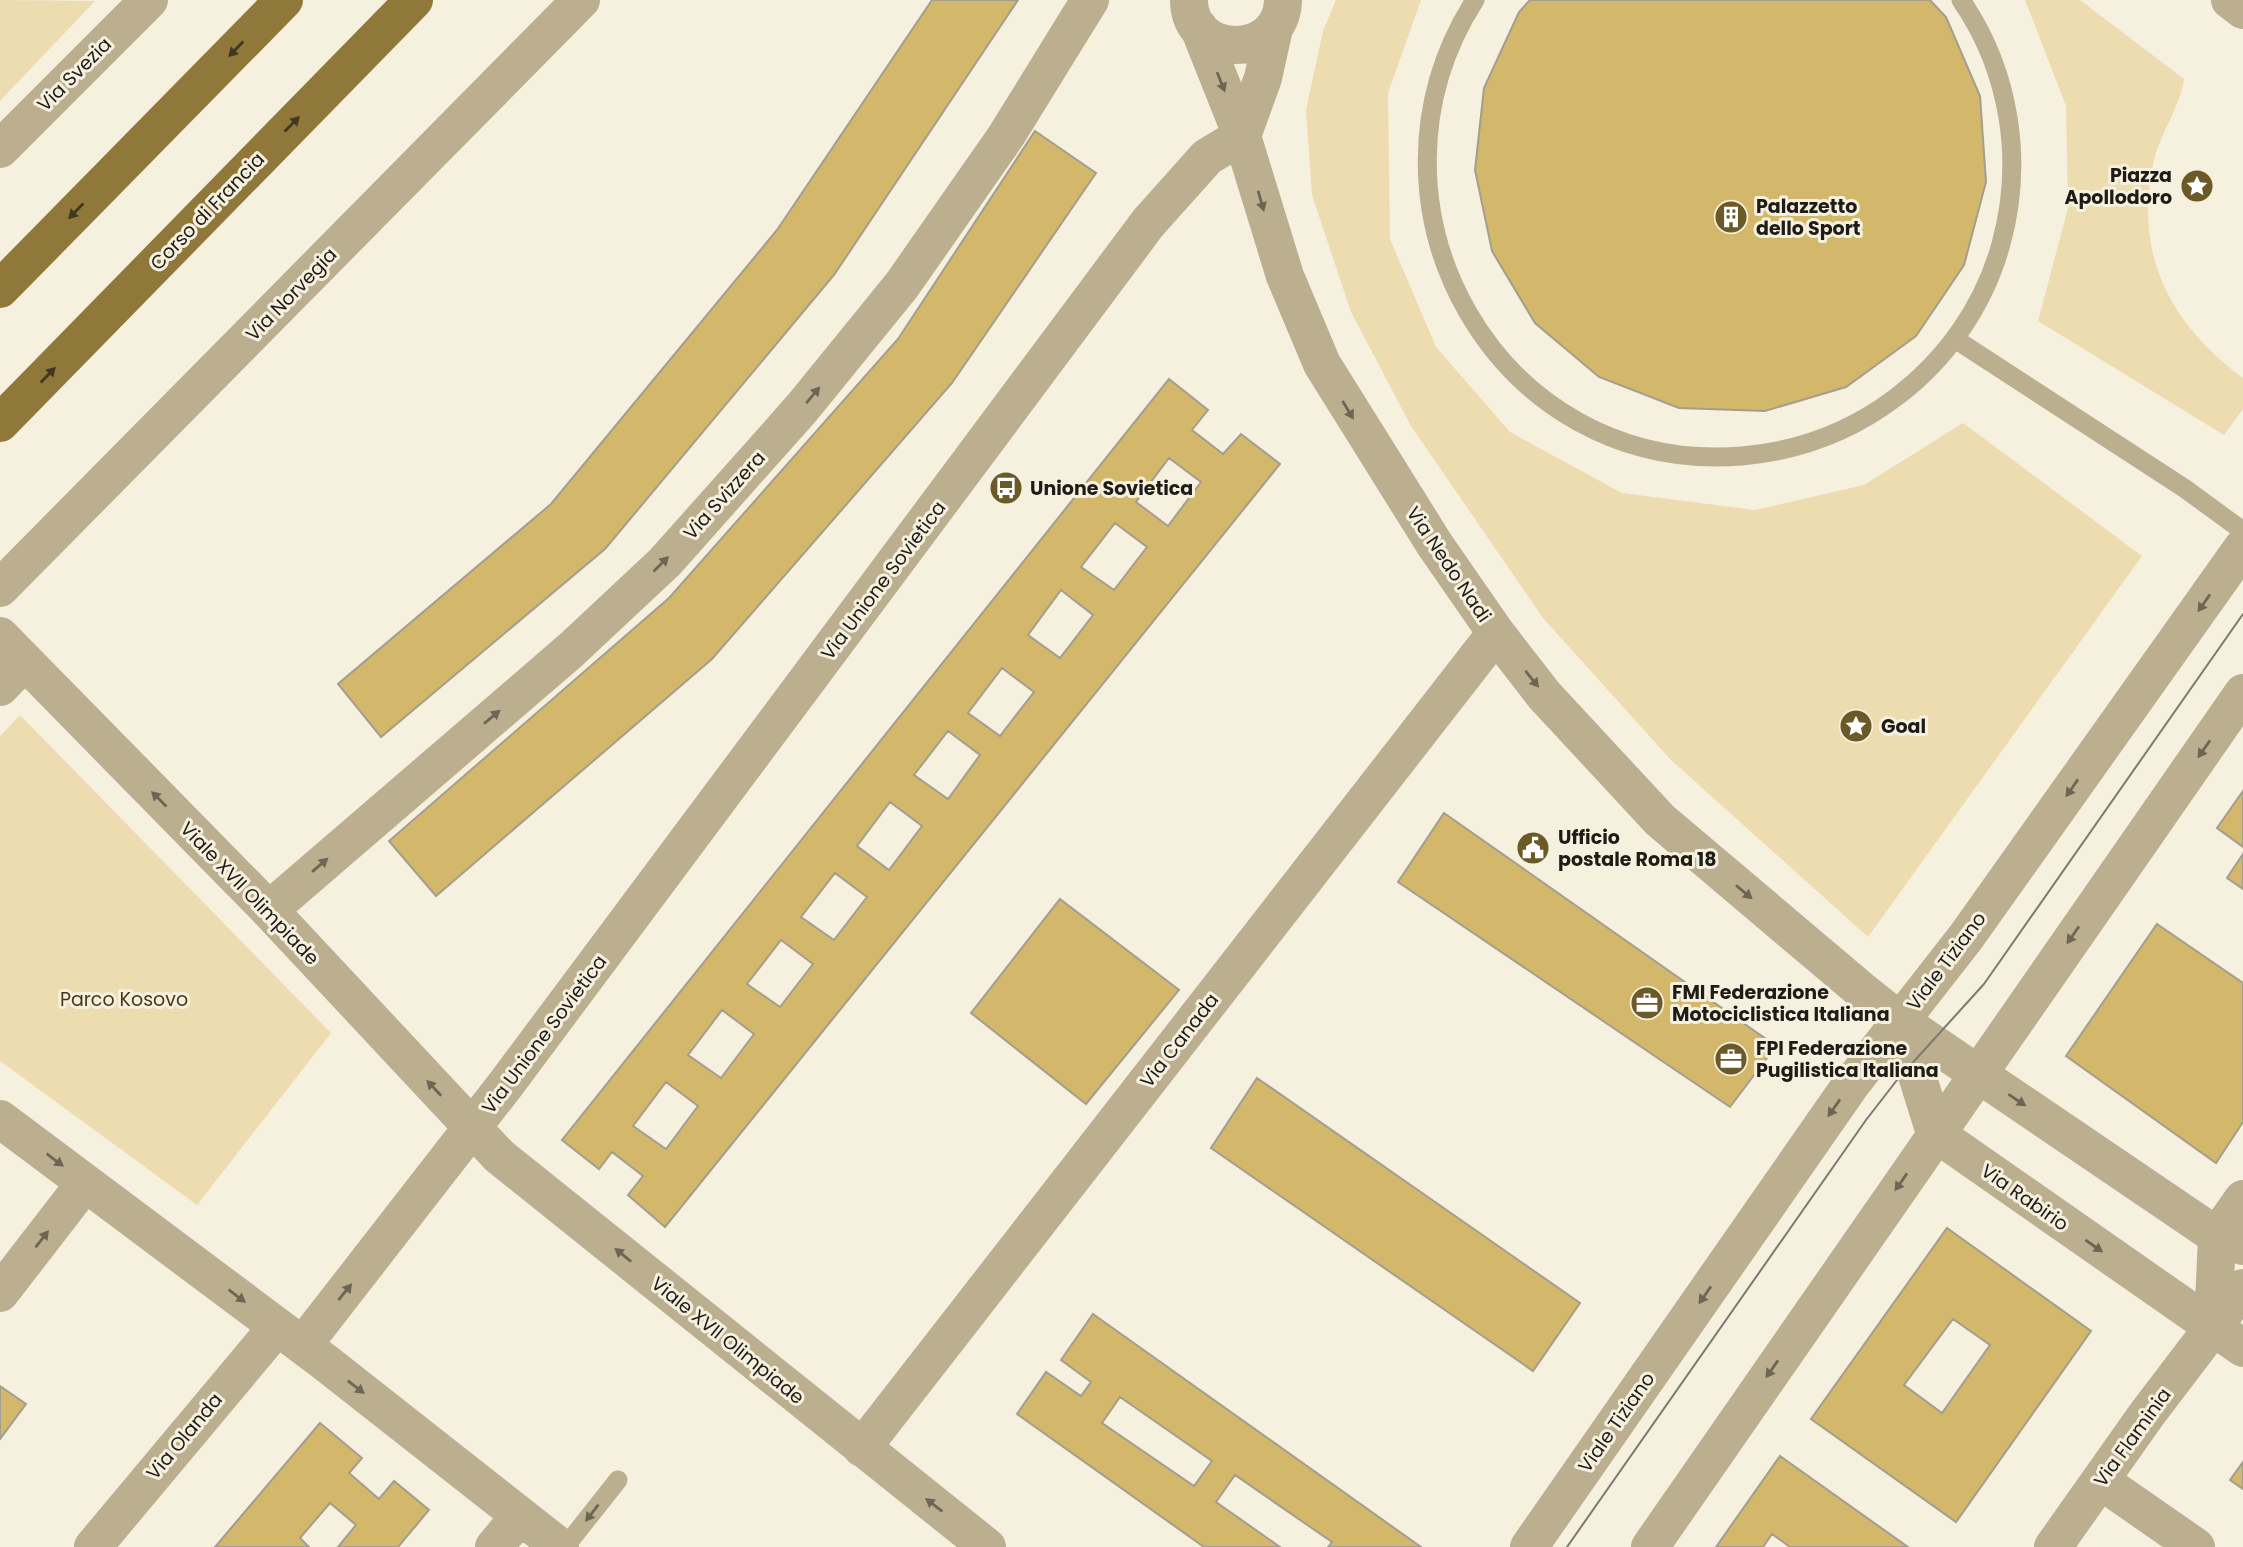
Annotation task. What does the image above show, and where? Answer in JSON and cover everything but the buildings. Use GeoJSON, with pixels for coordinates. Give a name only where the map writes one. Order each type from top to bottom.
{"type":"FeatureCollection","features":[{"type":"Feature","properties":{"kind":"main road"},"geometry":{"type":"LineString","coordinates":[[0,289],[284,0]]}},
{"type":"Feature","properties":{"kind":"main road","name":"Corso di Francia"},"geometry":{"type":"LineString","coordinates":[[0,423],[414,0]]}},
{"type":"Feature","properties":{"kind":"street","name":"Via Svezia"},"geometry":{"type":"LineString","coordinates":[[0,149],[149,0]]}},
{"type":"Feature","properties":{"kind":"street","name":"Via Norvegia"},"geometry":{"type":"LineString","coordinates":[[0,588],[581,0]]}},
{"type":"Feature","properties":{"kind":"street","name":"Via Svizzera"},"geometry":{"type":"LineString","coordinates":[[269,910],[571,650],[665,562],[802,408],[902,285],[1006,136],[1090,0]]}},
{"type":"Feature","properties":{"kind":"street"},"geometry":{"type":"LineString","coordinates":[[2230,0],[2243,10]]}},
{"type":"Feature","properties":{"kind":"street","name":"Via Nedo Nadi"},"geometry":{"type":"LineString","coordinates":[[1194,14],[1221,44],[1234,47],[1260,40],[1279,14]]}},
{"type":"Feature","properties":{"kind":"street","name":"Via Nedo Nadi"},"geometry":{"type":"LineString","coordinates":[[1194,14],[1242,136],[1271,236],[1322,364],[1381,463],[1496,633],[1565,719],[1638,799],[1683,841],[1900,1021]]}},
{"type":"Feature","properties":{"kind":"street"},"geometry":{"type":"LineString","coordinates":[[1242,136],[1263,78],[1279,14]]}},
{"type":"Feature","properties":{"kind":"street","name":"Via Unione Sovietica"},"geometry":{"type":"LineString","coordinates":[[472,1129],[1148,223],[1207,157],[1242,136]]}},
{"type":"Feature","properties":{"kind":"street","name":"Viale Tiziano"},"geometry":{"type":"LineString","coordinates":[[1529,1547],[1852,1083],[1966,937],[2243,547]]}},
{"type":"Feature","properties":{"kind":"street","name":"Via Canada"},"geometry":{"type":"LineString","coordinates":[[862,1448],[1496,633]]}},
{"type":"Feature","properties":{"kind":"street","name":"Viale XVII Olimpiade"},"geometry":{"type":"LineString","coordinates":[[8,662],[269,910],[499,1156],[987,1547]]}},
{"type":"Feature","properties":{"kind":"street"},"geometry":{"type":"LineString","coordinates":[[1650,1547],[2243,693]]}},
{"type":"Feature","properties":{"kind":"street"},"geometry":{"type":"LineString","coordinates":[[1900,1021],[2230,1241]]}},
{"type":"Feature","properties":{"kind":"street"},"geometry":{"type":"LineString","coordinates":[[1900,1021],[1935,1133]]}},
{"type":"Feature","properties":{"kind":"street"},"geometry":{"type":"LineString","coordinates":[[0,1119],[290,1336],[563,1547]]}},
{"type":"Feature","properties":{"kind":"street"},"geometry":{"type":"LineString","coordinates":[[290,1336],[472,1129]]}},
{"type":"Feature","properties":{"kind":"street","name":"Via Rabirio"},"geometry":{"type":"LineString","coordinates":[[1935,1133],[2228,1338]]}},
{"type":"Feature","properties":{"kind":"street"},"geometry":{"type":"LineString","coordinates":[[0,1293],[85,1183]]}},
{"type":"Feature","properties":{"kind":"street"},"geometry":{"type":"LineString","coordinates":[[2228,1338],[2230,1241],[2243,1199]]}},
{"type":"Feature","properties":{"kind":"street","name":"Via Flaminia"},"geometry":{"type":"LineString","coordinates":[[2053,1547],[2101,1481],[2228,1338],[2243,1289]]}},
{"type":"Feature","properties":{"kind":"street","name":"Via Olanda"},"geometry":{"type":"LineString","coordinates":[[93,1547],[290,1336]]}},
{"type":"Feature","properties":{"kind":"street"},"geometry":{"type":"LineString","coordinates":[[2101,1481],[2196,1547]]}},
{"type":"Feature","properties":{"kind":"street"},"geometry":{"type":"LineString","coordinates":[[494,1547],[520,1516]]}},
{"type":"Feature","properties":{"kind":"lane"},"geometry":{"type":"LineString","coordinates":[[1475,0],[1445,58],[1435,87],[1426,149],[1430,211],[1446,272],[1475,327],[1501,359],[1539,395],[1574,418],[1612,437],[1653,450],[1694,456],[1761,454],[1825,438],[1864,419],[1910,387],[1955,339],[1973,312],[1998,255],[2006,225],[2013,162],[2005,100],[1997,70],[1985,41],[1961,0]]}},
{"type":"Feature","properties":{"kind":"lane"},"geometry":{"type":"LineString","coordinates":[[1955,339],[2184,488],[2243,531]]}},
{"type":"Feature","properties":{"kind":"lane"},"geometry":{"type":"LineString","coordinates":[[563,1547],[618,1480]]}},
{"type":"Feature","properties":{"kind":"green space"},"geometry":{"type":"Polygon","coordinates":[[[0,0],[95,1],[0,101],[0,0]]]}},
{"type":"Feature","properties":{"kind":"green space"},"geometry":{"type":"Polygon","coordinates":[[[1336,0],[1421,0],[1388,93],[1390,239],[1436,347],[1510,432],[1622,493],[1755,510],[1864,485],[1963,423],[2142,556],[1868,937],[1670,759],[1543,618],[1411,426],[1351,312],[1312,195],[1306,110],[1323,31],[1336,0]]]}},
{"type":"Feature","properties":{"kind":"green space"},"geometry":{"type":"Polygon","coordinates":[[[2025,0],[2080,0],[2184,79],[2179,100],[2154,160],[2149,194],[2149,226],[2153,255],[2163,283],[2177,309],[2195,334],[2217,357],[2243,378],[2243,409],[2224,435],[2038,321],[2068,208],[2066,106],[2025,0]]]}},
{"type":"Feature","properties":{"kind":"green space","name":"Parco Kosovo"},"geometry":{"type":"Polygon","coordinates":[[[20,715],[331,1033],[197,1205],[0,1061],[0,736],[20,715]]]}},
{"type":"Feature","properties":{"kind":"tram line"},"geometry":{"type":"LineString","coordinates":[[1567,1547],[1866,1120],[1897,1080],[1984,984],[2243,614]]}},
{"type":"Feature","properties":{"kind":"place","name":"Piazza Apollodoro"},"geometry":{"type":"Point","coordinates":[2197,186]}},
{"type":"Feature","properties":{"kind":"place","name":"Palazzetto dello Sport"},"geometry":{"type":"Point","coordinates":[1731,217]}},
{"type":"Feature","properties":{"kind":"place","name":"Unione Sovietica"},"geometry":{"type":"Point","coordinates":[1006,488]}},
{"type":"Feature","properties":{"kind":"place","name":"Goal"},"geometry":{"type":"Point","coordinates":[1856,726]}},
{"type":"Feature","properties":{"kind":"place","name":"Ufficio postale Roma 18"},"geometry":{"type":"Point","coordinates":[1533,848]}},
{"type":"Feature","properties":{"kind":"place","name":"FMI Federazione Motociclistica Italiana"},"geometry":{"type":"Point","coordinates":[1647,1003]}},
{"type":"Feature","properties":{"kind":"place","name":"FPI Federazione Pugilistica Italiana"},"geometry":{"type":"Point","coordinates":[1731,1059]}}]}
